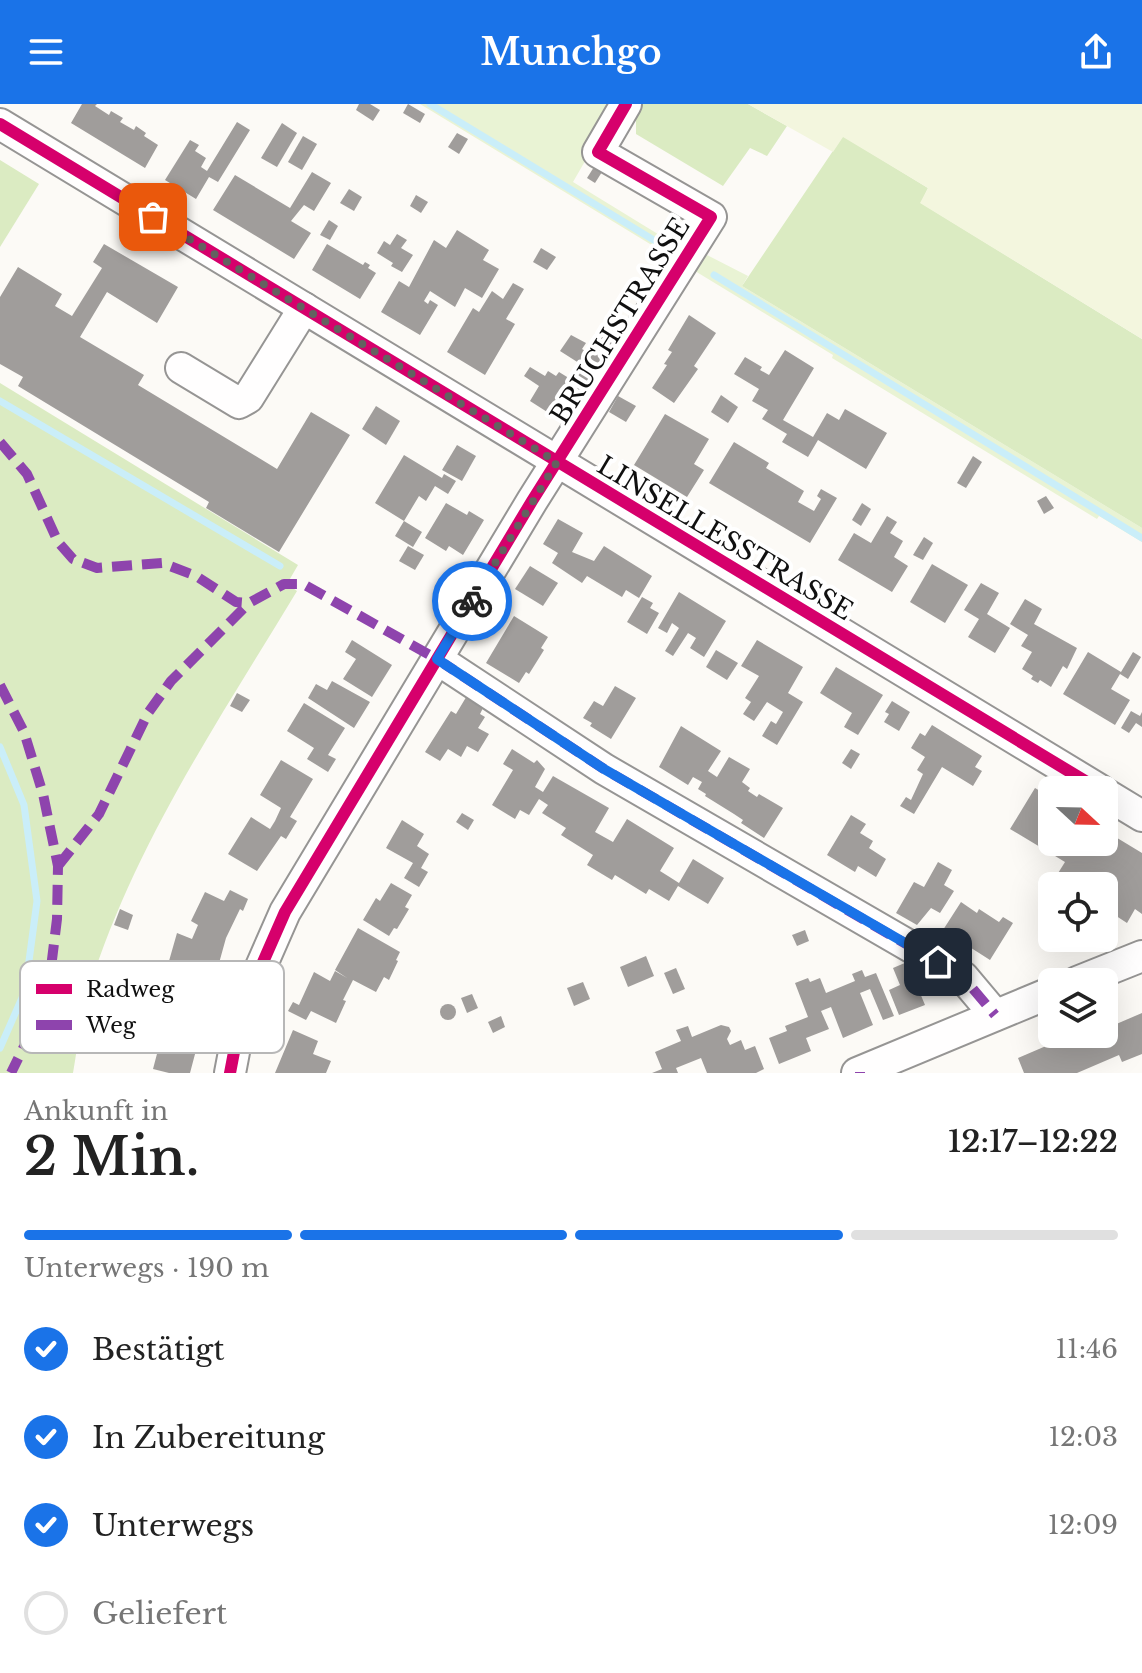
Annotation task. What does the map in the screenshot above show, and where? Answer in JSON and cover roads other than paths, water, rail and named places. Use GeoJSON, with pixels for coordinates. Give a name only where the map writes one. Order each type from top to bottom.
{"type":"FeatureCollection","features":[{"type":"Feature","properties":{"kind":"street","name":"BRUCHSTRASSE"},"geometry":{"type":"LineString","coordinates":[[264,961],[285,912],[437,659],[711,217],[598,152],[626,104]]}},
{"type":"Feature","properties":{"kind":"street","name":"LINSELLESSTRASSE"},"geometry":{"type":"LineString","coordinates":[[0,124],[1077,776]]}},
{"type":"Feature","properties":{"kind":"street"},"geometry":{"type":"LineString","coordinates":[[181,368],[239,403],[248,398],[304,308]]}},
{"type":"Feature","properties":{"kind":"street"},"geometry":{"type":"LineString","coordinates":[[437,659],[604,769],[963,977],[995,1015]]}},
{"type":"Feature","properties":{"kind":"street","name":"LINSELLESSTRASSE"},"geometry":{"type":"LineString","coordinates":[[1118,801],[1142,816]]}},
{"type":"Feature","properties":{"kind":"street"},"geometry":{"type":"LineString","coordinates":[[1112,968],[1142,956]]}},
{"type":"Feature","properties":{"kind":"street"},"geometry":{"type":"LineString","coordinates":[[859,1073],[1038,998]]}},
{"type":"Feature","properties":{"kind":"street","name":"BRUCHSTRASSE"},"geometry":{"type":"LineString","coordinates":[[230,1073],[234,1053]]}},
{"type":"Feature","properties":{"kind":"waterway"},"geometry":{"type":"LineString","coordinates":[[430,104],[670,250]]}},
{"type":"Feature","properties":{"kind":"waterway"},"geometry":{"type":"LineString","coordinates":[[714,275],[1142,538]]}},
{"type":"Feature","properties":{"kind":"waterway"},"geometry":{"type":"LineString","coordinates":[[0,401],[280,566]]}},
{"type":"Feature","properties":{"kind":"waterway"},"geometry":{"type":"LineString","coordinates":[[0,747],[24,805],[37,901],[29,961]]}},
{"type":"Feature","properties":{"kind":"waterway"},"geometry":{"type":"LineString","coordinates":[[0,1048],[20,1002]]}}]}
